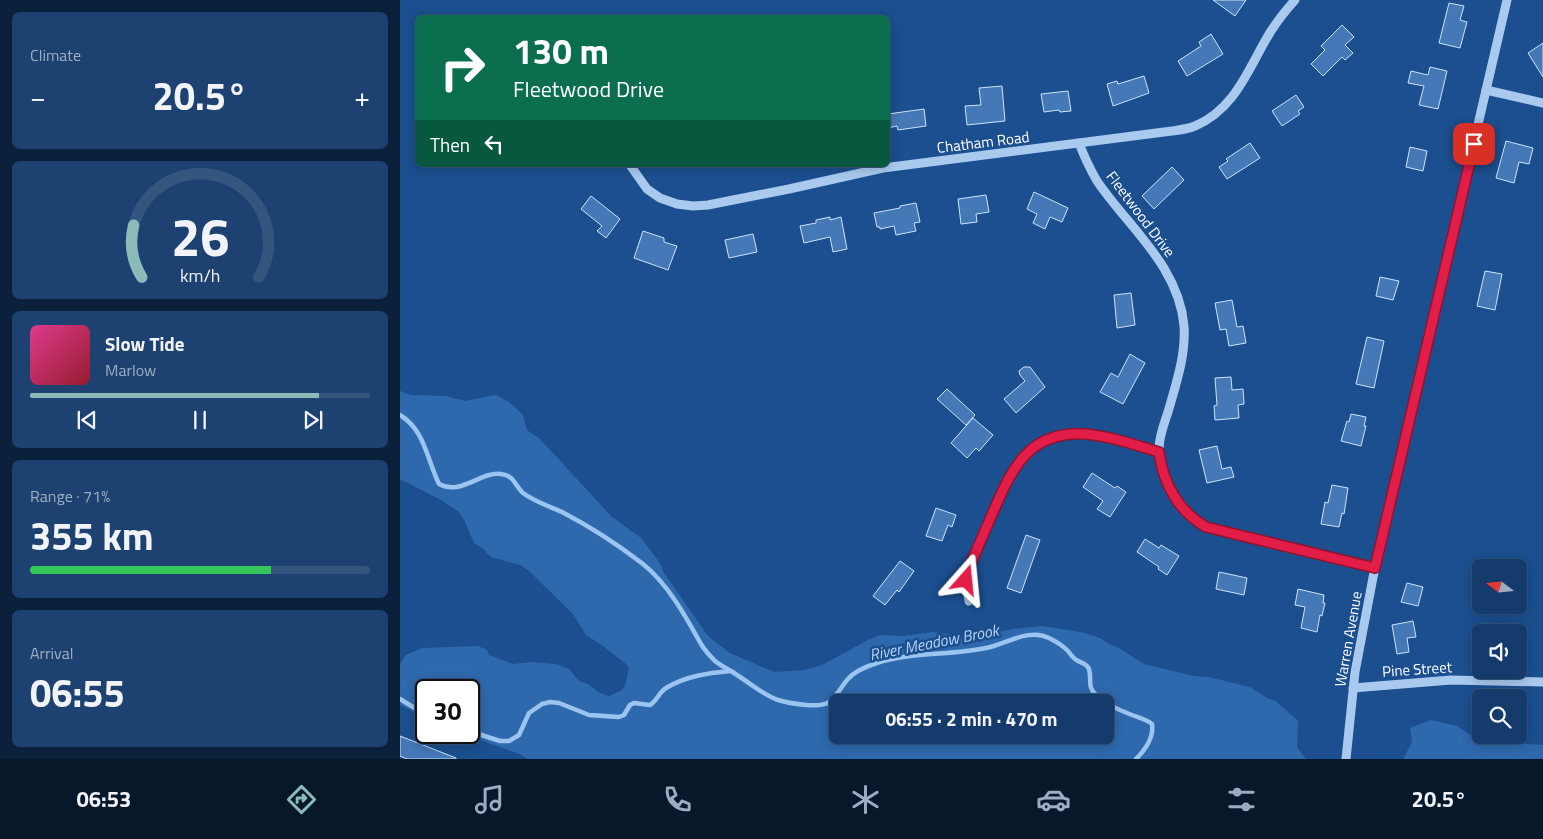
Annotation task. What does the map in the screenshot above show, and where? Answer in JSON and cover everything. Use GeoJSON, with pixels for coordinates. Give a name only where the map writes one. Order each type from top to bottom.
{"type":"FeatureCollection","features":[{"type":"Feature","properties":{"kind":"street","name":"Chatham Road"},"geometry":{"type":"LineString","coordinates":[[631,167],[647,189],[660,198],[677,204],[693,206],[708,205],[789,189],[883,168],[1172,132],[1193,126],[1209,118],[1227,104],[1240,87],[1271,32],[1295,0]]}},
{"type":"Feature","properties":{"kind":"street","name":"Warren Avenue"},"geometry":{"type":"LineString","coordinates":[[1346,759],[1359,647],[1375,568],[1507,0]]}},
{"type":"Feature","properties":{"kind":"street"},"geometry":{"type":"LineString","coordinates":[[1486,90],[1543,103]]}},
{"type":"Feature","properties":{"kind":"street","name":"Fleetwood Drive"},"geometry":{"type":"LineString","coordinates":[[1079,143],[1087,163],[1098,181],[1157,256],[1169,276],[1180,307],[1184,328],[1183,351],[1175,390],[1160,438],[1159,452],[1163,473],[1174,496],[1188,515],[1206,527],[1375,568]]}},
{"type":"Feature","properties":{"kind":"street"},"geometry":{"type":"LineString","coordinates":[[969,601],[966,583],[968,570],[1005,484],[1017,464],[1029,450],[1054,437],[1074,434],[1100,436],[1159,452]]}},
{"type":"Feature","properties":{"kind":"street","name":"Pine Street"},"geometry":{"type":"LineString","coordinates":[[1353,688],[1451,680],[1543,682]]}},
{"type":"Feature","properties":{"kind":"shaded area"},"geometry":{"type":"Polygon","coordinates":[[[400,391],[411,395],[446,396],[465,401],[495,395],[509,402],[523,415],[527,430],[540,439],[612,517],[641,538],[660,563],[664,573],[708,636],[730,653],[774,672],[804,670],[822,665],[880,635],[903,636],[933,632],[954,635],[994,633],[1042,626],[1081,632],[1100,638],[1144,664],[1250,687],[1267,698],[1276,701],[1298,721],[1297,747],[1306,759],[528,759],[480,740],[480,679],[415,679],[415,712],[400,705],[400,665],[404,657],[422,648],[478,646],[487,650],[489,655],[513,664],[532,662],[556,664],[569,669],[579,681],[609,696],[622,690],[625,686],[629,668],[603,646],[586,635],[573,614],[528,570],[520,565],[491,557],[474,543],[459,512],[441,500],[400,479],[400,391]]]}},
{"type":"Feature","properties":{"kind":"shaded area"},"geometry":{"type":"Polygon","coordinates":[[[1431,720],[1457,726],[1472,736],[1472,744],[1543,745],[1543,759],[1403,759],[1412,742],[1410,728],[1431,720]]]}},
{"type":"Feature","properties":{"kind":"building"},"geometry":{"type":"Polygon","coordinates":[[[1213,0],[1246,0],[1235,16],[1213,0]]]}},
{"type":"Feature","properties":{"kind":"building"},"geometry":{"type":"Polygon","coordinates":[[[1449,3],[1464,6],[1460,20],[1467,22],[1460,48],[1439,43],[1449,3]]]}},
{"type":"Feature","properties":{"kind":"building"},"geometry":{"type":"Polygon","coordinates":[[[1342,25],[1354,37],[1345,45],[1353,53],[1345,60],[1342,57],[1323,76],[1311,64],[1325,50],[1321,46],[1342,25]]]}},
{"type":"Feature","properties":{"kind":"building"},"geometry":{"type":"Polygon","coordinates":[[[1211,34],[1223,54],[1187,76],[1178,61],[1201,46],[1199,42],[1211,34]]]}},
{"type":"Feature","properties":{"kind":"building"},"geometry":{"type":"Polygon","coordinates":[[[1543,43],[1543,77],[1528,53],[1543,43]]]}},
{"type":"Feature","properties":{"kind":"building"},"geometry":{"type":"Polygon","coordinates":[[[1430,67],[1447,71],[1438,109],[1419,105],[1424,86],[1408,83],[1411,71],[1428,75],[1430,67]]]}},
{"type":"Feature","properties":{"kind":"building"},"geometry":{"type":"Polygon","coordinates":[[[1144,76],[1149,93],[1113,106],[1107,84],[1117,81],[1118,84],[1144,76]]]}},
{"type":"Feature","properties":{"kind":"building"},"geometry":{"type":"Polygon","coordinates":[[[1002,86],[1005,121],[967,125],[965,106],[981,105],[979,88],[1002,86]]]}},
{"type":"Feature","properties":{"kind":"building"},"geometry":{"type":"Polygon","coordinates":[[[1068,91],[1071,111],[1044,112],[1041,94],[1068,91]]]}},
{"type":"Feature","properties":{"kind":"building"},"geometry":{"type":"Polygon","coordinates":[[[1296,95],[1304,107],[1298,111],[1300,114],[1282,126],[1272,111],[1296,95]]]}},
{"type":"Feature","properties":{"kind":"building"},"geometry":{"type":"Polygon","coordinates":[[[924,109],[926,126],[898,130],[897,126],[890,128],[890,114],[924,109]]]}},
{"type":"Feature","properties":{"kind":"building"},"geometry":{"type":"Polygon","coordinates":[[[1506,141],[1533,148],[1529,164],[1519,162],[1514,183],[1496,178],[1506,141]]]}},
{"type":"Feature","properties":{"kind":"building"},"geometry":{"type":"Polygon","coordinates":[[[1250,143],[1260,158],[1227,179],[1219,167],[1228,161],[1226,159],[1250,143]]]}},
{"type":"Feature","properties":{"kind":"building"},"geometry":{"type":"Polygon","coordinates":[[[1410,147],[1427,151],[1423,171],[1406,167],[1410,147]]]}},
{"type":"Feature","properties":{"kind":"building"},"geometry":{"type":"Polygon","coordinates":[[[1172,167],[1184,180],[1154,209],[1142,196],[1172,167]]]}},
{"type":"Feature","properties":{"kind":"building"},"geometry":{"type":"Polygon","coordinates":[[[1034,192],[1068,208],[1062,222],[1050,217],[1045,229],[1033,223],[1037,214],[1027,209],[1034,192]]]}},
{"type":"Feature","properties":{"kind":"building"},"geometry":{"type":"Polygon","coordinates":[[[986,195],[989,212],[976,214],[977,222],[961,224],[958,199],[986,195]]]}},
{"type":"Feature","properties":{"kind":"building"},"geometry":{"type":"Polygon","coordinates":[[[591,196],[620,219],[606,238],[597,231],[602,226],[581,209],[591,196]]]}},
{"type":"Feature","properties":{"kind":"building"},"geometry":{"type":"Polygon","coordinates":[[[916,203],[920,222],[914,223],[916,231],[896,235],[894,226],[880,229],[880,227],[877,227],[874,213],[916,203]]]}},
{"type":"Feature","properties":{"kind":"building"},"geometry":{"type":"Polygon","coordinates":[[[830,217],[830,220],[841,217],[847,249],[833,252],[830,237],[804,243],[800,226],[816,223],[816,220],[830,217]]]}},
{"type":"Feature","properties":{"kind":"building"},"geometry":{"type":"Polygon","coordinates":[[[643,231],[664,238],[664,242],[677,246],[668,270],[634,258],[643,231]]]}},
{"type":"Feature","properties":{"kind":"building"},"geometry":{"type":"Polygon","coordinates":[[[753,234],[757,252],[729,258],[725,240],[753,234]]]}},
{"type":"Feature","properties":{"kind":"building"},"geometry":{"type":"Polygon","coordinates":[[[1485,271],[1502,274],[1495,310],[1477,306],[1485,271]]]}},
{"type":"Feature","properties":{"kind":"building"},"geometry":{"type":"Polygon","coordinates":[[[1380,277],[1399,281],[1393,300],[1376,296],[1380,277]]]}},
{"type":"Feature","properties":{"kind":"building"},"geometry":{"type":"Polygon","coordinates":[[[1131,293],[1135,325],[1117,328],[1114,295],[1131,293]]]}},
{"type":"Feature","properties":{"kind":"building"},"geometry":{"type":"Polygon","coordinates":[[[1232,300],[1237,327],[1243,326],[1246,343],[1229,346],[1226,329],[1220,330],[1215,303],[1232,300]]]}},
{"type":"Feature","properties":{"kind":"building"},"geometry":{"type":"Polygon","coordinates":[[[1367,337],[1384,341],[1374,388],[1356,384],[1367,337]]]}},
{"type":"Feature","properties":{"kind":"building"},"geometry":{"type":"Polygon","coordinates":[[[1130,354],[1145,363],[1123,404],[1100,392],[1111,373],[1118,377],[1130,354]]]}},
{"type":"Feature","properties":{"kind":"building"},"geometry":{"type":"Polygon","coordinates":[[[1024,367],[1030,367],[1045,387],[1016,413],[1004,399],[1025,381],[1019,371],[1024,367]]]}},
{"type":"Feature","properties":{"kind":"building"},"geometry":{"type":"Polygon","coordinates":[[[1231,377],[1232,390],[1243,389],[1244,404],[1238,405],[1239,418],[1215,420],[1214,406],[1217,405],[1215,378],[1231,377]]]}},
{"type":"Feature","properties":{"kind":"building"},"geometry":{"type":"Polygon","coordinates":[[[947,389],[975,415],[966,425],[937,399],[947,389]]]}},
{"type":"Feature","properties":{"kind":"building"},"geometry":{"type":"Polygon","coordinates":[[[1351,414],[1366,417],[1364,426],[1366,426],[1361,446],[1341,441],[1351,414]]]}},
{"type":"Feature","properties":{"kind":"building"},"geometry":{"type":"Polygon","coordinates":[[[973,418],[993,435],[979,451],[976,448],[967,458],[951,443],[973,418]]]}},
{"type":"Feature","properties":{"kind":"building"},"geometry":{"type":"Polygon","coordinates":[[[1217,446],[1222,469],[1231,467],[1234,477],[1207,483],[1199,450],[1217,446]]]}},
{"type":"Feature","properties":{"kind":"building"},"geometry":{"type":"Polygon","coordinates":[[[1092,473],[1115,488],[1117,486],[1126,492],[1110,517],[1097,509],[1103,501],[1083,487],[1092,473]]]}},
{"type":"Feature","properties":{"kind":"building"},"geometry":{"type":"Polygon","coordinates":[[[1332,485],[1348,488],[1344,514],[1342,513],[1339,527],[1321,524],[1325,502],[1328,503],[1332,485]]]}},
{"type":"Feature","properties":{"kind":"building"},"geometry":{"type":"Polygon","coordinates":[[[936,508],[956,515],[952,527],[948,525],[942,541],[926,536],[936,508]]]}},
{"type":"Feature","properties":{"kind":"building"},"geometry":{"type":"Polygon","coordinates":[[[1026,535],[1040,540],[1021,593],[1007,588],[1026,535]]]}},
{"type":"Feature","properties":{"kind":"building"},"geometry":{"type":"Polygon","coordinates":[[[1145,539],[1159,548],[1161,545],[1179,556],[1167,575],[1137,552],[1145,539]]]}},
{"type":"Feature","properties":{"kind":"building"},"geometry":{"type":"Polygon","coordinates":[[[900,561],[914,571],[899,592],[897,590],[885,605],[873,596],[900,561]]]}},
{"type":"Feature","properties":{"kind":"building"},"geometry":{"type":"Polygon","coordinates":[[[1219,572],[1247,578],[1244,595],[1216,589],[1219,572]]]}},
{"type":"Feature","properties":{"kind":"building"},"geometry":{"type":"Polygon","coordinates":[[[1407,583],[1423,587],[1418,606],[1401,602],[1407,583]]]}},
{"type":"Feature","properties":{"kind":"building"},"geometry":{"type":"Polygon","coordinates":[[[1298,589],[1324,595],[1323,603],[1325,603],[1322,616],[1320,615],[1317,632],[1301,628],[1305,607],[1295,605],[1298,589]]]}},
{"type":"Feature","properties":{"kind":"building"},"geometry":{"type":"Polygon","coordinates":[[[1413,621],[1416,637],[1407,638],[1409,652],[1397,654],[1392,625],[1413,621]]]}},
{"type":"Feature","properties":{"kind":"building"},"geometry":{"type":"Polygon","coordinates":[[[400,736],[415,742],[415,744],[420,744],[456,759],[407,759],[400,756],[400,736]]]}},
{"type":"Feature","properties":{"kind":"waterway","name":"River Meadow Brook"},"geometry":{"type":"LineString","coordinates":[[400,415],[408,421],[420,437],[439,484],[455,487],[493,474],[509,476],[523,493],[562,512],[604,536],[643,564],[660,581],[676,601],[702,646],[715,661],[772,698],[804,705],[825,704],[833,698],[853,674],[873,664],[905,657],[970,651],[1025,636],[1041,635],[1058,643],[1074,658],[1087,665],[1090,672],[1090,685],[1095,694],[1108,704],[1152,724],[1152,734],[1148,743],[1136,759]]}},
{"type":"Feature","properties":{"kind":"waterway"},"geometry":{"type":"LineString","coordinates":[[480,735],[500,741],[509,741],[519,735],[529,713],[542,704],[550,702],[559,703],[589,715],[619,717],[624,715],[630,705],[634,703],[650,705],[664,690],[681,681],[706,674],[731,671]]}},
{"type":"Feature","properties":{"kind":"waterway"},"geometry":{"type":"LineString","coordinates":[[400,699],[415,708]]}},
{"type":"Feature","properties":{"kind":"route"},"geometry":{"type":"LineString","coordinates":[[966,580],[968,570],[1005,484],[1022,457],[1029,450],[1047,440],[1074,434],[1100,436],[1159,452],[1163,473],[1174,496],[1188,515],[1206,527],[1375,568],[1474,144]]}}]}
